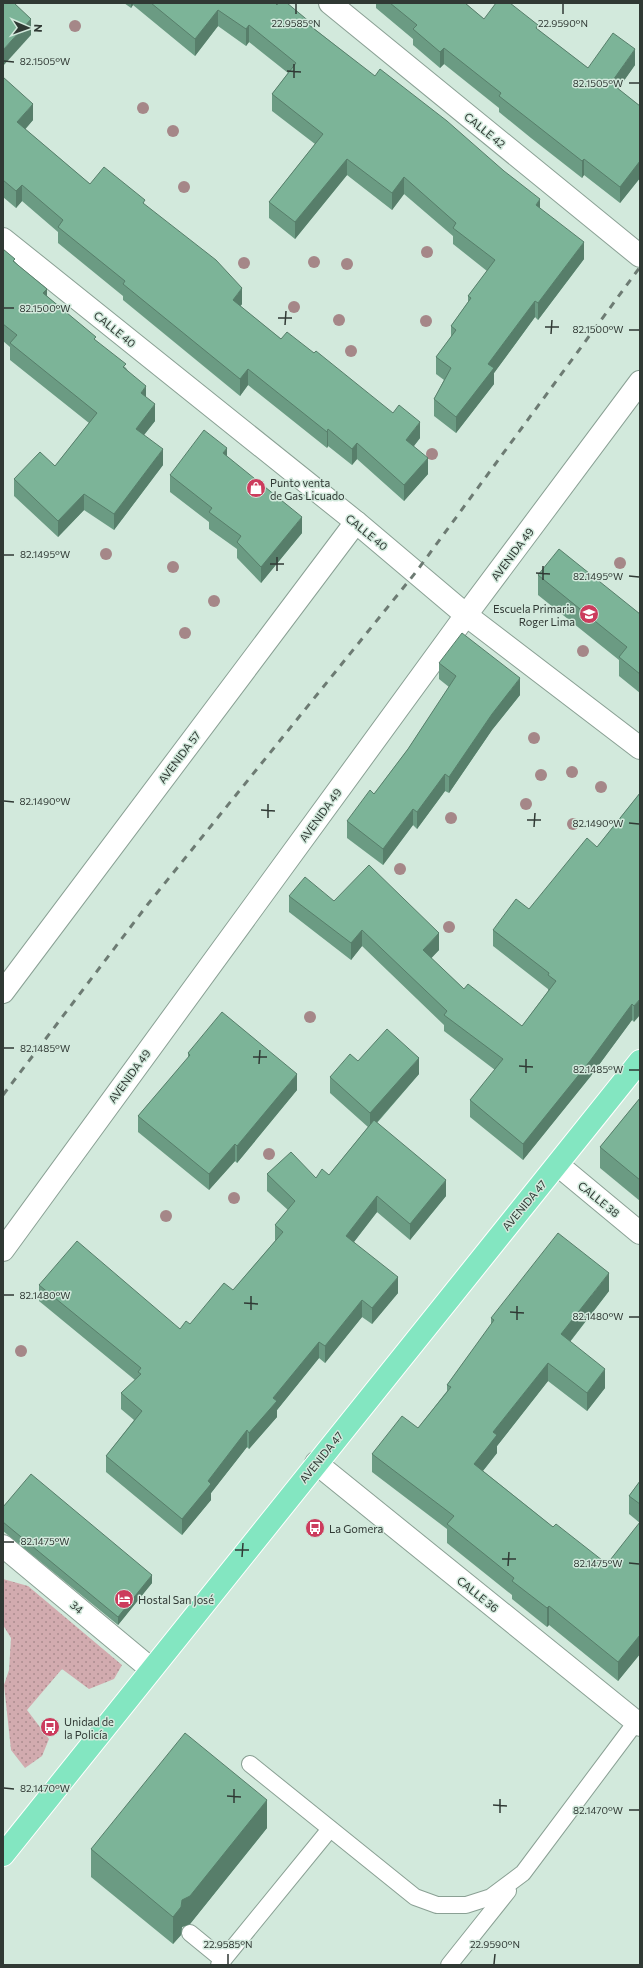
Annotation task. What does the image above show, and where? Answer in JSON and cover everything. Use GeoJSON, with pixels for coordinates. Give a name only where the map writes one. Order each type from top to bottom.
{"type":"FeatureCollection","features":[{"type":"Feature","properties":{"kind":"main road","name":"AVENIDA 47"},"geometry":{"type":"LineString","coordinates":[[3,1855],[640,1061]]}},
{"type":"Feature","properties":{"kind":"street","name":"CALLE 42"},"geometry":{"type":"LineString","coordinates":[[330,3],[640,256]]}},
{"type":"Feature","properties":{"kind":"street","name":"CALLE 40"},"geometry":{"type":"LineString","coordinates":[[3,239],[356,522],[466,615],[640,748]]}},
{"type":"Feature","properties":{"kind":"street","name":"AVENIDA 49"},"geometry":{"type":"LineString","coordinates":[[3,1250],[466,615],[640,382]]}},
{"type":"Feature","properties":{"kind":"street","name":"AVENIDA 57"},"geometry":{"type":"LineString","coordinates":[[3,992],[356,522]]}},
{"type":"Feature","properties":{"kind":"street","name":"CALLE 38"},"geometry":{"type":"LineString","coordinates":[[558,1165],[640,1233]]}},
{"type":"Feature","properties":{"kind":"street","name":"CALLE 36"},"geometry":{"type":"LineString","coordinates":[[316,1463],[639,1721]]}},
{"type":"Feature","properties":{"kind":"street","name":"34"},"geometry":{"type":"LineString","coordinates":[[3,1546],[151,1669]]}},
{"type":"Feature","properties":{"kind":"lane"},"geometry":{"type":"LineString","coordinates":[[449,1965],[523,1873],[639,1721]]}},
{"type":"Feature","properties":{"kind":"lane"},"geometry":{"type":"LineString","coordinates":[[250,1764],[415,1897],[437,1905],[466,1905],[491,1897],[523,1873]]}},
{"type":"Feature","properties":{"kind":"lane"},"geometry":{"type":"LineString","coordinates":[[190,1933],[221,1962],[330,1829]]}},
{"type":"Feature","properties":{"kind":"shaded area"},"geometry":{"type":"Polygon","coordinates":[[[3,1579],[28,1586],[122,1665],[114,1679],[89,1689],[62,1669],[27,1710],[49,1739],[42,1756],[25,1768],[11,1750],[4,1685],[9,1670],[11,1638],[3,1625],[3,1579]]]}},
{"type":"Feature","properties":{"kind":"building"},"geometry":{"type":"Polygon","coordinates":[[[3,3],[14,3],[31,19],[3,50],[3,3]]]}},
{"type":"Feature","properties":{"kind":"building"},"geometry":{"type":"Polygon","coordinates":[[[151,3],[275,3],[277,5],[278,3],[287,3],[311,23],[309,25],[375,76],[380,69],[447,121],[504,171],[540,199],[536,205],[584,242],[538,303],[535,301],[488,364],[494,368],[456,417],[434,399],[451,368],[436,357],[456,330],[451,326],[471,298],[468,296],[495,260],[453,228],[456,223],[404,177],[392,193],[347,159],[295,222],[269,202],[323,134],[272,94],[296,63],[249,25],[246,29],[218,10],[195,39],[151,3]]]}},
{"type":"Feature","properties":{"kind":"building"},"geometry":{"type":"Polygon","coordinates":[[[390,3],[465,3],[484,19],[496,3],[510,3],[538,25],[536,28],[588,68],[613,33],[635,49],[611,83],[640,106],[640,161],[620,187],[584,159],[582,161],[499,96],[501,93],[444,48],[440,52],[413,29],[417,25],[390,3]]]}},
{"type":"Feature","properties":{"kind":"building"},"geometry":{"type":"Polygon","coordinates":[[[3,77],[33,104],[17,122],[90,184],[104,167],[145,200],[143,203],[216,260],[242,288],[233,300],[281,339],[287,332],[314,353],[316,351],[393,413],[399,405],[420,422],[406,440],[428,458],[404,485],[357,443],[352,449],[328,429],[327,432],[248,369],[240,379],[123,284],[125,281],[58,227],[63,220],[22,185],[16,191],[3,180],[3,77]]]}},
{"type":"Feature","properties":{"kind":"building"},"geometry":{"type":"Polygon","coordinates":[[[3,249],[15,259],[13,261],[47,289],[43,293],[96,337],[94,339],[126,364],[123,367],[146,386],[141,393],[155,404],[136,429],[163,449],[114,514],[84,494],[58,521],[14,479],[40,452],[55,466],[97,413],[10,343],[17,335],[3,324],[3,249]]]}},
{"type":"Feature","properties":{"kind":"building"},"geometry":{"type":"Polygon","coordinates":[[[204,430],[227,448],[223,453],[302,517],[261,567],[237,542],[241,536],[209,512],[212,508],[170,475],[204,430]]]}},
{"type":"Feature","properties":{"kind":"building"},"geometry":{"type":"Polygon","coordinates":[[[559,549],[640,614],[640,674],[619,657],[627,647],[538,575],[559,549]]]}},
{"type":"Feature","properties":{"kind":"building"},"geometry":{"type":"Polygon","coordinates":[[[462,633],[520,678],[492,714],[449,777],[445,774],[417,812],[413,809],[383,849],[347,821],[370,790],[374,794],[408,749],[456,676],[439,663],[462,633]]]}},
{"type":"Feature","properties":{"kind":"building"},"geometry":{"type":"Polygon","coordinates":[[[640,793],[640,999],[634,1006],[632,1004],[590,1061],[523,1144],[470,1100],[503,1059],[444,1015],[447,1011],[362,930],[351,943],[289,896],[305,877],[334,901],[369,865],[439,933],[423,950],[464,989],[468,984],[522,1026],[556,981],[548,975],[549,973],[493,930],[516,899],[529,909],[587,838],[597,847],[640,793]]]}},
{"type":"Feature","properties":{"kind":"building"},"geometry":{"type":"Polygon","coordinates":[[[222,1012],[297,1074],[237,1146],[235,1144],[209,1174],[138,1116],[190,1055],[188,1053],[222,1012]]]}},
{"type":"Feature","properties":{"kind":"building"},"geometry":{"type":"Polygon","coordinates":[[[387,1029],[419,1058],[370,1113],[330,1077],[350,1054],[358,1061],[387,1029]]]}},
{"type":"Feature","properties":{"kind":"building"},"geometry":{"type":"Polygon","coordinates":[[[640,1098],[640,1180],[600,1147],[640,1098]]]}},
{"type":"Feature","properties":{"kind":"building"},"geometry":{"type":"Polygon","coordinates":[[[374,1120],[446,1180],[410,1224],[377,1196],[346,1236],[398,1277],[372,1308],[362,1300],[325,1346],[319,1342],[273,1398],[277,1401],[249,1433],[247,1430],[208,1481],[211,1484],[182,1519],[106,1456],[142,1411],[121,1393],[141,1374],[138,1372],[141,1368],[39,1285],[77,1241],[180,1329],[186,1321],[190,1324],[224,1283],[233,1290],[283,1232],[275,1225],[295,1201],[267,1174],[291,1152],[316,1178],[322,1169],[329,1175],[374,1120]]]}},
{"type":"Feature","properties":{"kind":"building"},"geometry":{"type":"Polygon","coordinates":[[[558,1233],[609,1273],[561,1334],[605,1369],[587,1393],[548,1363],[493,1432],[497,1435],[474,1464],[553,1527],[556,1524],[607,1564],[640,1522],[640,1635],[618,1662],[549,1606],[547,1608],[512,1581],[514,1578],[447,1524],[454,1516],[372,1454],[402,1416],[418,1428],[451,1387],[447,1385],[494,1320],[491,1318],[558,1233]]]}},
{"type":"Feature","properties":{"kind":"building"},"geometry":{"type":"Polygon","coordinates":[[[31,1474],[152,1575],[118,1617],[3,1522],[3,1507],[31,1474]]]}},
{"type":"Feature","properties":{"kind":"building"},"geometry":{"type":"Polygon","coordinates":[[[640,1481],[640,1504],[629,1496],[640,1481]]]}},
{"type":"Feature","properties":{"kind":"building"},"geometry":{"type":"Polygon","coordinates":[[[185,1733],[267,1800],[190,1896],[182,1900],[181,1907],[173,1917],[91,1849],[185,1733]]]}},
{"type":"Feature","properties":{"kind":"railway"},"geometry":{"type":"LineString","coordinates":[[3,1095],[148,904],[416,572],[640,267]]}},
{"type":"Feature","properties":{"kind":"place","name":"Punto venta de Gas Licuado"},"geometry":{"type":"Point","coordinates":[256,488]}},
{"type":"Feature","properties":{"kind":"place","name":"Escuela Primaria Roger Lima"},"geometry":{"type":"Point","coordinates":[589,614]}},
{"type":"Feature","properties":{"kind":"place","name":"La Gomera"},"geometry":{"type":"Point","coordinates":[315,1528]}},
{"type":"Feature","properties":{"kind":"place","name":"Hostal San José"},"geometry":{"type":"Point","coordinates":[124,1599]}},
{"type":"Feature","properties":{"kind":"place","name":"Unidad de la Policía"},"geometry":{"type":"Point","coordinates":[50,1727]}}]}
